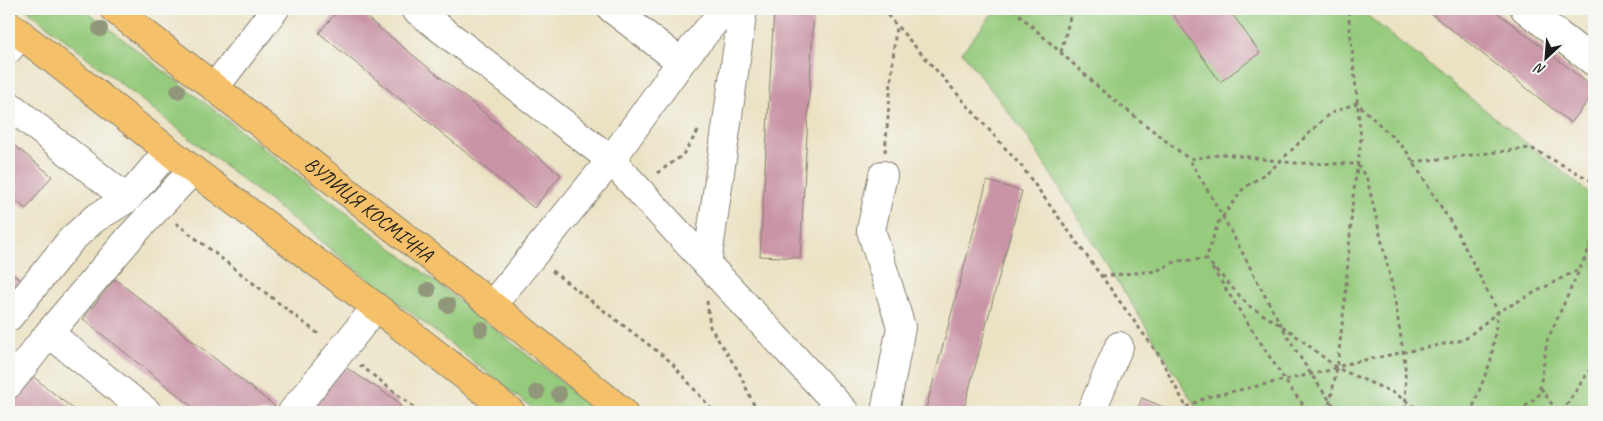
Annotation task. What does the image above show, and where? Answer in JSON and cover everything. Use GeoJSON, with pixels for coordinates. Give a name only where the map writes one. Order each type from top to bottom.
{"type":"FeatureCollection","features":[{"type":"Feature","properties":{"kind":"main road","name":"ВУЛИЦЯ КОСМІЧНА"},"geometry":{"type":"LineString","coordinates":[[114,9],[492,305],[622,412]]}},
{"type":"Feature","properties":{"kind":"main road"},"geometry":{"type":"LineString","coordinates":[[13,36],[376,307],[508,411]]}},
{"type":"Feature","properties":{"kind":"lane"},"geometry":{"type":"LineString","coordinates":[[215,87],[275,9]]}},
{"type":"Feature","properties":{"kind":"lane"},"geometry":{"type":"LineString","coordinates":[[415,9],[611,160],[846,412]]}},
{"type":"Feature","properties":{"kind":"lane"},"geometry":{"type":"LineString","coordinates":[[612,9],[681,62]]}},
{"type":"Feature","properties":{"kind":"lane"},"geometry":{"type":"LineString","coordinates":[[492,305],[611,160],[681,62],[724,9]]}},
{"type":"Feature","properties":{"kind":"lane"},"geometry":{"type":"LineString","coordinates":[[707,264],[743,9]]}},
{"type":"Feature","properties":{"kind":"lane"},"geometry":{"type":"LineString","coordinates":[[1525,9],[1594,62]]}},
{"type":"Feature","properties":{"kind":"lane"},"geometry":{"type":"LineString","coordinates":[[9,105],[127,199]]}},
{"type":"Feature","properties":{"kind":"lane"},"geometry":{"type":"LineString","coordinates":[[9,317],[71,240],[94,219],[127,199],[168,151]]}},
{"type":"Feature","properties":{"kind":"lane"},"geometry":{"type":"LineString","coordinates":[[9,384],[132,235],[193,170]]}},
{"type":"Feature","properties":{"kind":"lane"},"geometry":{"type":"LineString","coordinates":[[883,175],[871,230],[901,328],[885,412]]}},
{"type":"Feature","properties":{"kind":"lane"},"geometry":{"type":"LineString","coordinates":[[292,412],[376,307]]}},
{"type":"Feature","properties":{"kind":"lane"},"geometry":{"type":"LineString","coordinates":[[50,333],[148,412]]}},
{"type":"Feature","properties":{"kind":"lane"},"geometry":{"type":"LineString","coordinates":[[1092,412],[1120,346]]}},
{"type":"Feature","properties":{"kind":"path"},"geometry":{"type":"LineString","coordinates":[[882,9],[1022,167],[1158,354],[1189,412]]}},
{"type":"Feature","properties":{"kind":"path"},"geometry":{"type":"LineString","coordinates":[[1013,9],[1105,93],[1188,158],[1223,217],[1280,324],[1311,374],[1339,412]]}},
{"type":"Feature","properties":{"kind":"path"},"geometry":{"type":"LineString","coordinates":[[1061,52],[1072,9]]}},
{"type":"Feature","properties":{"kind":"path"},"geometry":{"type":"LineString","coordinates":[[1328,412],[1337,368],[1361,139],[1348,9]]}},
{"type":"Feature","properties":{"kind":"path"},"geometry":{"type":"LineString","coordinates":[[883,175],[896,24]]}},
{"type":"Feature","properties":{"kind":"path"},"geometry":{"type":"LineString","coordinates":[[1206,259],[1218,223],[1243,189],[1280,162],[1329,114],[1357,103]]}},
{"type":"Feature","properties":{"kind":"path"},"geometry":{"type":"LineString","coordinates":[[1357,103],[1405,148],[1458,234],[1498,312],[1491,360],[1472,407],[1468,412]]}},
{"type":"Feature","properties":{"kind":"path"},"geometry":{"type":"LineString","coordinates":[[635,185],[640,185],[682,156],[703,123]]}},
{"type":"Feature","properties":{"kind":"path"},"geometry":{"type":"LineString","coordinates":[[1413,162],[1531,148],[1594,182]]}},
{"type":"Feature","properties":{"kind":"path"},"geometry":{"type":"LineString","coordinates":[[1188,158],[1225,154],[1280,162],[1357,164]]}},
{"type":"Feature","properties":{"kind":"path"},"geometry":{"type":"LineString","coordinates":[[1357,164],[1367,179],[1393,289],[1403,352],[1406,412]]}},
{"type":"Feature","properties":{"kind":"path"},"geometry":{"type":"LineString","coordinates":[[151,215],[165,215],[420,412]]}},
{"type":"Feature","properties":{"kind":"path"},"geometry":{"type":"LineString","coordinates":[[1519,412],[1539,395],[1547,341],[1594,241]]}},
{"type":"Feature","properties":{"kind":"path"},"geometry":{"type":"LineString","coordinates":[[532,256],[670,361],[714,412]]}},
{"type":"Feature","properties":{"kind":"path"},"geometry":{"type":"LineString","coordinates":[[1102,276],[1156,271],[1177,261],[1206,259]]}},
{"type":"Feature","properties":{"kind":"path"},"geometry":{"type":"LineString","coordinates":[[1206,259],[1249,306],[1290,331],[1337,368],[1396,394],[1421,412]]}},
{"type":"Feature","properties":{"kind":"path"},"geometry":{"type":"LineString","coordinates":[[1206,259],[1284,379],[1309,412]]}},
{"type":"Feature","properties":{"kind":"path"},"geometry":{"type":"LineString","coordinates":[[1186,406],[1207,397],[1464,340],[1498,312],[1581,268]]}},
{"type":"Feature","properties":{"kind":"path"},"geometry":{"type":"LineString","coordinates":[[707,298],[710,327],[739,372],[756,412]]}},
{"type":"Feature","properties":{"kind":"path"},"geometry":{"type":"LineString","coordinates":[[1562,412],[1594,364]]}},
{"type":"Feature","properties":{"kind":"path"},"geometry":{"type":"LineString","coordinates":[[1540,387],[1557,412]]}},
{"type":"Feature","properties":{"kind":"green space"},"geometry":{"type":"Polygon","coordinates":[[[26,9],[84,9],[442,287],[599,412],[537,412],[26,9]]]}},
{"type":"Feature","properties":{"kind":"green space"},"geometry":{"type":"Polygon","coordinates":[[[996,9],[1359,9],[1594,197],[1594,412],[1199,412],[1027,136],[962,52],[996,9]]]}},
{"type":"Feature","properties":{"kind":"building"},"geometry":{"type":"Polygon","coordinates":[[[339,9],[356,9],[561,175],[534,208],[319,33],[339,9]]]}},
{"type":"Feature","properties":{"kind":"building"},"geometry":{"type":"Polygon","coordinates":[[[774,9],[814,9],[800,258],[760,256],[774,9]]]}},
{"type":"Feature","properties":{"kind":"building"},"geometry":{"type":"Polygon","coordinates":[[[1169,9],[1229,9],[1260,53],[1220,82],[1169,9]]]}},
{"type":"Feature","properties":{"kind":"building"},"geometry":{"type":"Polygon","coordinates":[[[1425,9],[1493,9],[1594,88],[1594,93],[1571,123],[1425,9]]]}},
{"type":"Feature","properties":{"kind":"building"},"geometry":{"type":"Polygon","coordinates":[[[9,141],[52,176],[26,209],[9,195],[9,141]]]}},
{"type":"Feature","properties":{"kind":"building"},"geometry":{"type":"Polygon","coordinates":[[[987,181],[1022,191],[963,412],[925,412],[987,181]]]}},
{"type":"Feature","properties":{"kind":"building"},"geometry":{"type":"Polygon","coordinates":[[[9,271],[27,285],[9,307],[9,271]]]}},
{"type":"Feature","properties":{"kind":"building"},"geometry":{"type":"Polygon","coordinates":[[[115,279],[277,408],[273,412],[199,412],[83,319],[115,279]]]}},
{"type":"Feature","properties":{"kind":"building"},"geometry":{"type":"Polygon","coordinates":[[[342,365],[396,400],[405,412],[302,412],[342,365]]]}},
{"type":"Feature","properties":{"kind":"building"},"geometry":{"type":"Polygon","coordinates":[[[31,375],[77,412],[9,412],[9,403],[31,375]]]}},
{"type":"Feature","properties":{"kind":"building"},"geometry":{"type":"Polygon","coordinates":[[[1142,398],[1175,412],[1136,412],[1142,398]]]}}]}
